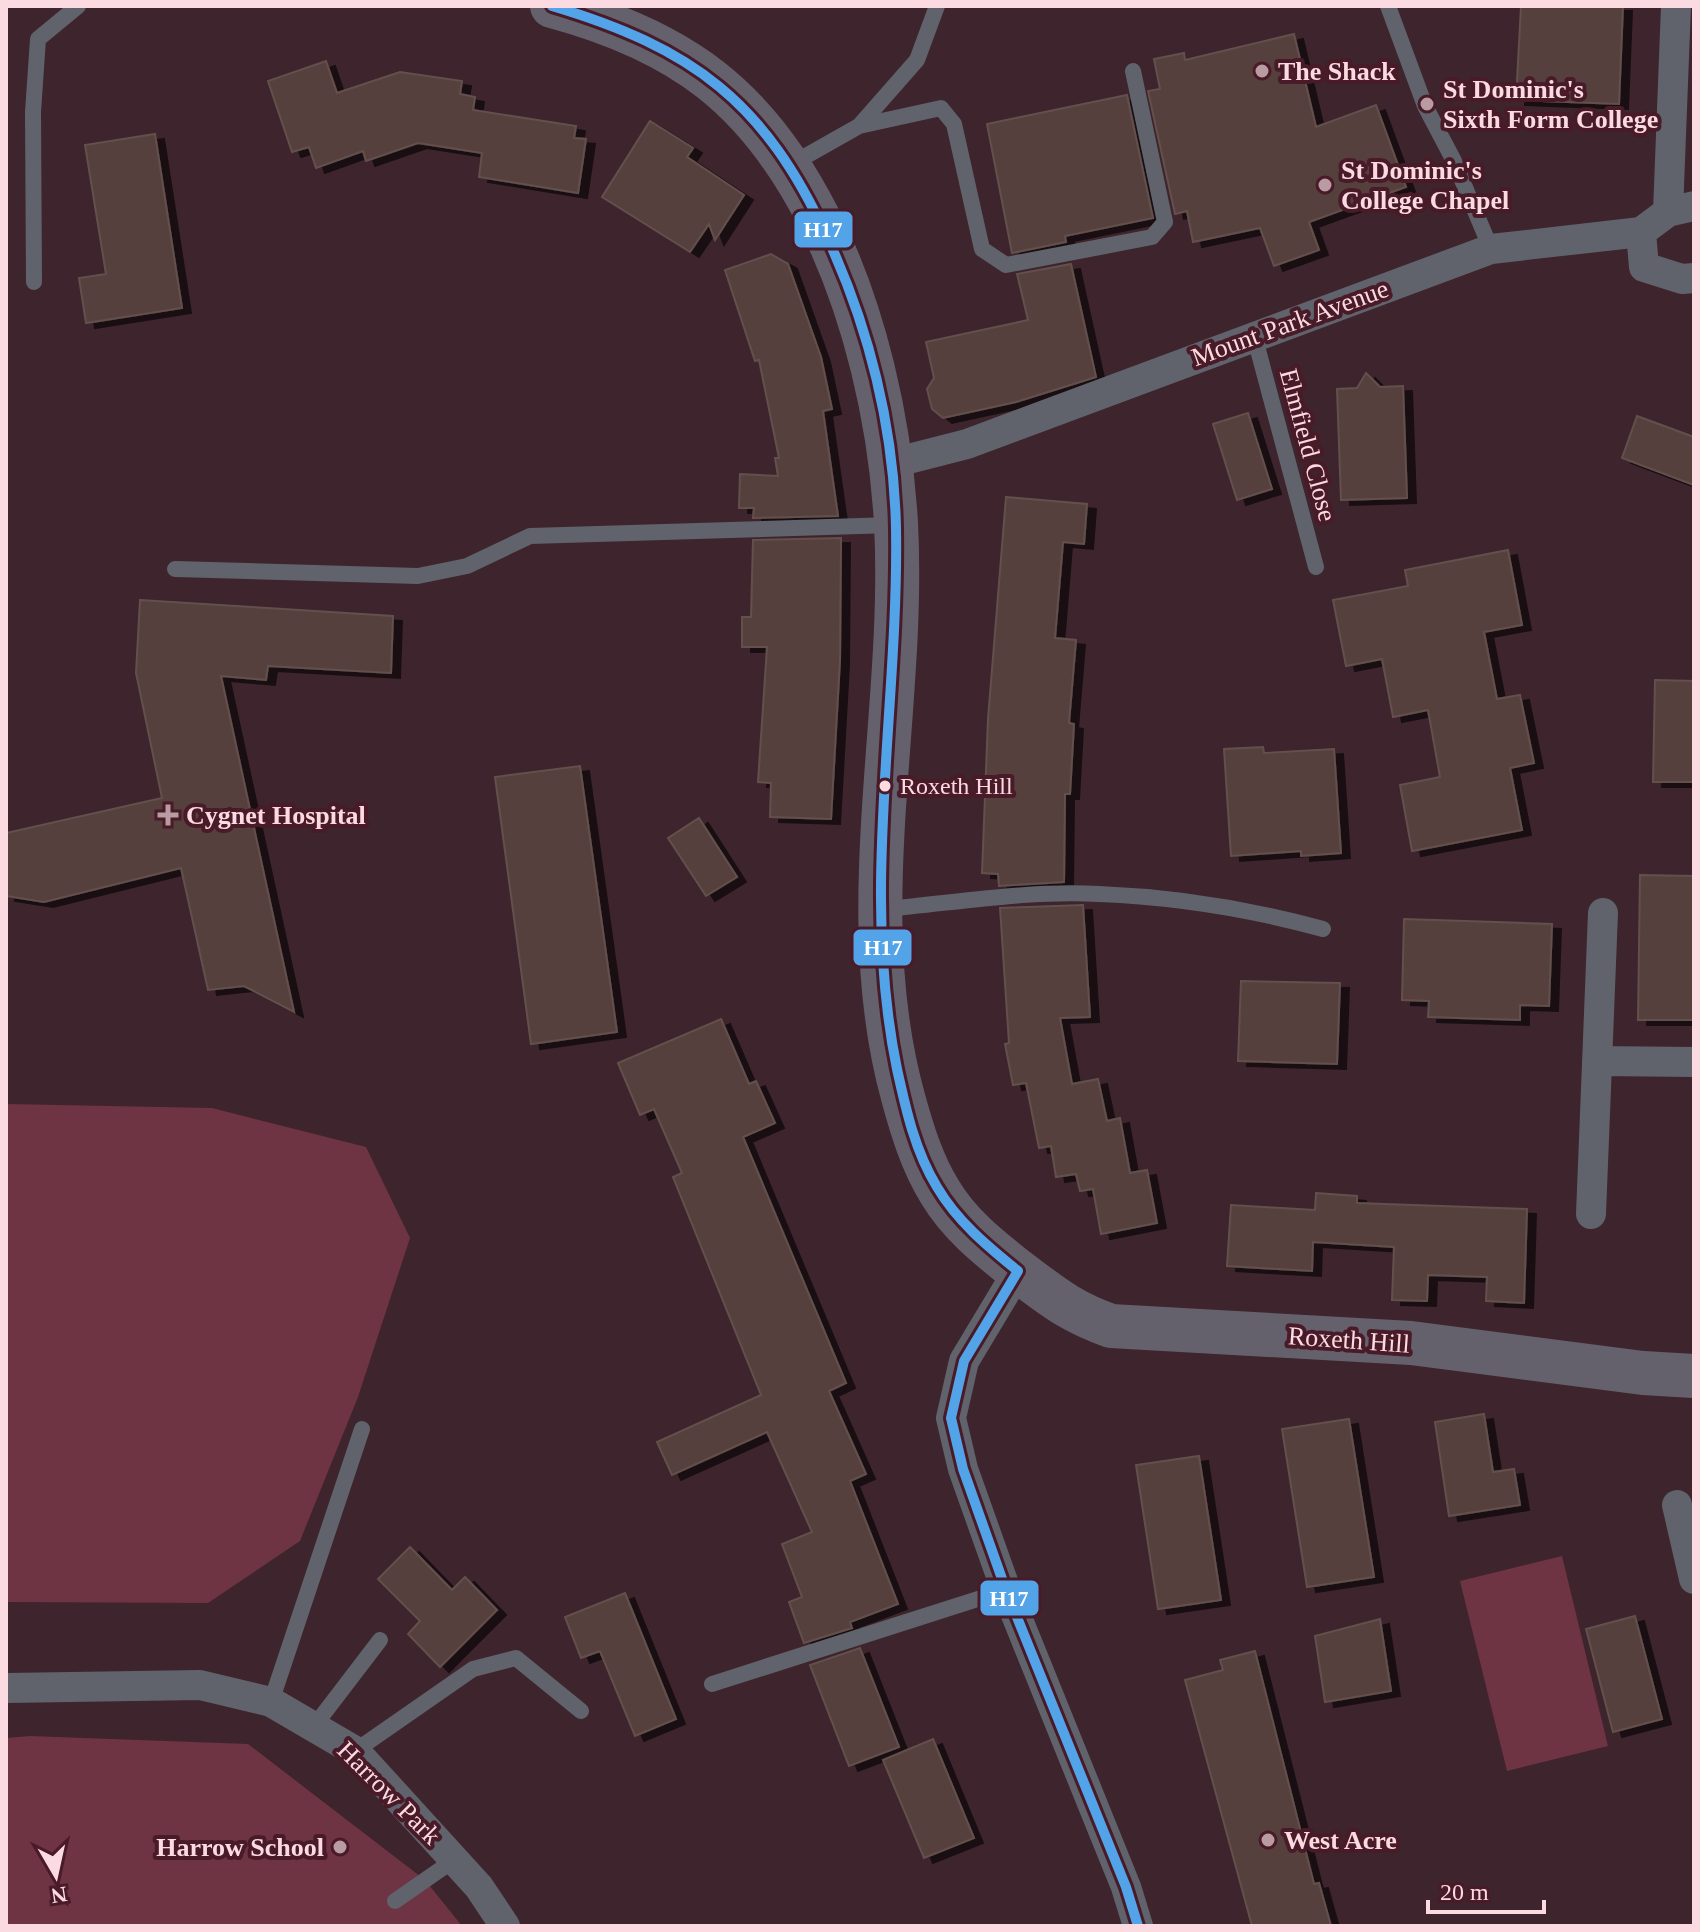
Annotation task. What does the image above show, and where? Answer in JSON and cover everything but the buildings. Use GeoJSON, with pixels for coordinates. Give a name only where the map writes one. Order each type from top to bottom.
{"type":"FeatureCollection","features":[{"type":"Feature","properties":{"kind":"main road","name":"Roxeth Hill"},"geometry":{"type":"LineString","coordinates":[[552,6],[612,22],[688,62],[755,117],[788,166],[836,253],[870,361],[889,464],[896,525],[882,829],[887,1024],[916,1144],[941,1194],[978,1241],[1073,1312],[1111,1326],[1411,1343],[1643,1373],[1694,1376]]}},
{"type":"Feature","properties":{"kind":"street"},"geometry":{"type":"LineString","coordinates":[[1676,6],[1681,209],[1641,232],[1644,267],[1682,279],[1694,278]]}},
{"type":"Feature","properties":{"kind":"street","name":"Mount Park Avenue"},"geometry":{"type":"LineString","coordinates":[[889,464],[967,444],[1491,249],[1641,232]]}},
{"type":"Feature","properties":{"kind":"street"},"geometry":{"type":"LineString","coordinates":[[1591,1214],[1603,913]]}},
{"type":"Feature","properties":{"kind":"street"},"geometry":{"type":"LineString","coordinates":[[1597,1061],[1694,1062]]}},
{"type":"Feature","properties":{"kind":"street"},"geometry":{"type":"LineString","coordinates":[[1018,1271],[964,1361],[951,1418],[963,1469],[1006,1590],[1126,1887],[1138,1926]]}},
{"type":"Feature","properties":{"kind":"street"},"geometry":{"type":"LineString","coordinates":[[1677,1505],[1694,1579]]}},
{"type":"Feature","properties":{"kind":"street","name":"Harrow Park"},"geometry":{"type":"LineString","coordinates":[[6,1688],[200,1685],[271,1702],[355,1751],[479,1887],[505,1926]]}},
{"type":"Feature","properties":{"kind":"lane"},"geometry":{"type":"LineString","coordinates":[[34,282],[33,112],[38,39],[78,6]]}},
{"type":"Feature","properties":{"kind":"lane"},"geometry":{"type":"LineString","coordinates":[[859,126],[917,60],[937,6]]}},
{"type":"Feature","properties":{"kind":"lane"},"geometry":{"type":"LineString","coordinates":[[1388,6],[1425,106],[1454,161],[1491,249]]}},
{"type":"Feature","properties":{"kind":"lane"},"geometry":{"type":"LineString","coordinates":[[788,166],[859,126],[941,108],[954,124],[982,249],[1006,265],[1152,237],[1165,222],[1133,71]]}},
{"type":"Feature","properties":{"kind":"lane","name":"Elmfield Close"},"geometry":{"type":"LineString","coordinates":[[1254,335],[1316,567]]}},
{"type":"Feature","properties":{"kind":"lane"},"geometry":{"type":"LineString","coordinates":[[175,569],[418,576],[467,566],[530,536],[896,525]]}},
{"type":"Feature","properties":{"kind":"lane"},"geometry":{"type":"LineString","coordinates":[[882,909],[1097,894],[1262,912],[1323,929]]}},
{"type":"Feature","properties":{"kind":"lane"},"geometry":{"type":"LineString","coordinates":[[271,1702],[362,1429]]}},
{"type":"Feature","properties":{"kind":"lane"},"geometry":{"type":"LineString","coordinates":[[712,1684],[1006,1590]]}},
{"type":"Feature","properties":{"kind":"lane"},"geometry":{"type":"LineString","coordinates":[[315,1725],[380,1640]]}},
{"type":"Feature","properties":{"kind":"lane"},"geometry":{"type":"LineString","coordinates":[[355,1751],[473,1669],[516,1658],[581,1711]]}},
{"type":"Feature","properties":{"kind":"lane"},"geometry":{"type":"LineString","coordinates":[[395,1901],[454,1860]]}},
{"type":"Feature","properties":{"kind":"shaded area"},"geometry":{"type":"Polygon","coordinates":[[[6,1104],[212,1108],[366,1147],[410,1238],[358,1397],[300,1541],[208,1603],[6,1602],[6,1104]]]}},
{"type":"Feature","properties":{"kind":"shaded area"},"geometry":{"type":"Polygon","coordinates":[[[1562,1556],[1608,1746],[1507,1771],[1460,1581],[1562,1556]]]}},
{"type":"Feature","properties":{"kind":"shaded area"},"geometry":{"type":"Polygon","coordinates":[[[30,1736],[248,1744],[425,1880],[462,1926],[6,1926],[6,1738],[30,1736]]]}},
{"type":"Feature","properties":{"kind":"transit line","name":"H17"},"geometry":{"type":"LineString","coordinates":[[552,6],[602,22],[685,62],[719,87],[750,116],[778,150],[803,190],[827,237],[855,306],[867,342],[884,416],[894,490],[895,596],[881,867],[886,1002],[897,1069],[917,1145],[937,1187],[963,1222],[1018,1271]]}},
{"type":"Feature","properties":{"kind":"transit line","name":"H17"},"geometry":{"type":"LineString","coordinates":[[1018,1271],[964,1361],[951,1418],[963,1469],[1006,1590],[1126,1887],[1138,1926]]}},
{"type":"Feature","properties":{"kind":"place","name":"The Shack"},"geometry":{"type":"Point","coordinates":[1262,71]}},
{"type":"Feature","properties":{"kind":"place","name":"St Dominic's Sixth Form College"},"geometry":{"type":"Point","coordinates":[1427,104]}},
{"type":"Feature","properties":{"kind":"place","name":"St Dominic's College Chapel"},"geometry":{"type":"Point","coordinates":[1325,185]}},
{"type":"Feature","properties":{"kind":"place","name":"Roxeth Hill"},"geometry":{"type":"Point","coordinates":[885,786]}},
{"type":"Feature","properties":{"kind":"place","name":"Cygnet Hospital"},"geometry":{"type":"Point","coordinates":[168,815]}},
{"type":"Feature","properties":{"kind":"place","name":"West Acre"},"geometry":{"type":"Point","coordinates":[1268,1840]}},
{"type":"Feature","properties":{"kind":"place","name":"Harrow School"},"geometry":{"type":"Point","coordinates":[340,1847]}}]}
